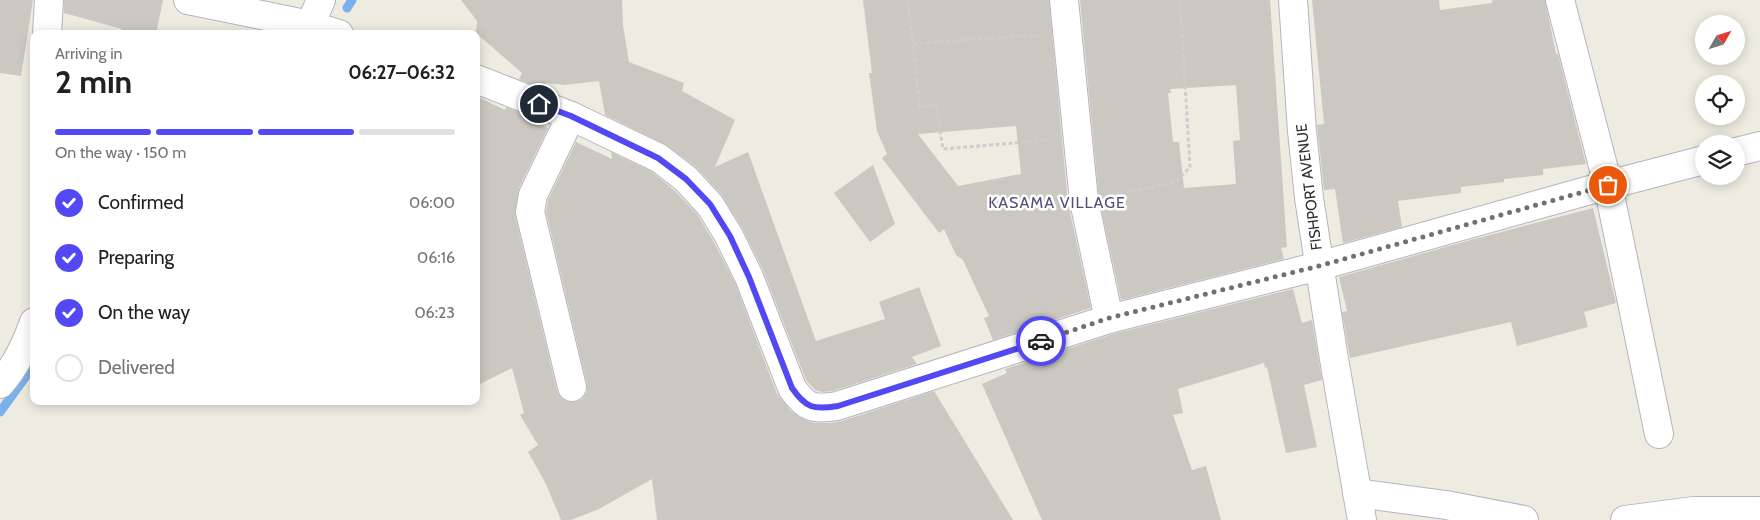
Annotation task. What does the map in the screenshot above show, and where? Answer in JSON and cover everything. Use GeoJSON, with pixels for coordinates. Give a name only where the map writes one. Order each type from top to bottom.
{"type":"FeatureCollection","features":[{"type":"Feature","properties":{"kind":"street"},"geometry":{"type":"LineString","coordinates":[[47,30],[49,0]]}},
{"type":"Feature","properties":{"kind":"street"},"geometry":{"type":"LineString","coordinates":[[188,0],[327,30]]}},
{"type":"Feature","properties":{"kind":"street"},"geometry":{"type":"LineString","coordinates":[[310,25],[321,0]]}},
{"type":"Feature","properties":{"kind":"street"},"geometry":{"type":"LineString","coordinates":[[1064,0],[1084,201],[1109,318]]}},
{"type":"Feature","properties":{"kind":"street","name":"FISHPORT AVENUE"},"geometry":{"type":"LineString","coordinates":[[1293,0],[1302,131],[1309,198],[1362,520]]}},
{"type":"Feature","properties":{"kind":"street"},"geometry":{"type":"LineString","coordinates":[[1560,0],[1608,185],[1659,434]]}},
{"type":"Feature","properties":{"kind":"street"},"geometry":{"type":"LineString","coordinates":[[480,81],[571,116],[658,158],[686,179],[710,204],[730,236],[749,277],[792,388],[800,399],[811,407],[824,408],[838,406],[1109,318],[1319,266],[1695,162]]}},
{"type":"Feature","properties":{"kind":"street"},"geometry":{"type":"LineString","coordinates":[[571,116],[533,196],[530,212],[572,387]]}},
{"type":"Feature","properties":{"kind":"street"},"geometry":{"type":"LineString","coordinates":[[1745,150],[1760,146]]}},
{"type":"Feature","properties":{"kind":"street"},"geometry":{"type":"LineString","coordinates":[[0,384],[10,373],[30,335]]}},
{"type":"Feature","properties":{"kind":"street"},"geometry":{"type":"LineString","coordinates":[[1357,493],[1446,505],[1524,520]]}},
{"type":"Feature","properties":{"kind":"street"},"geometry":{"type":"LineString","coordinates":[[1625,520],[1694,511],[1760,512]]}},
{"type":"Feature","properties":{"kind":"path"},"geometry":{"type":"LineString","coordinates":[[908,0],[920,107],[936,105],[943,149],[1078,137]]}},
{"type":"Feature","properties":{"kind":"path"},"geometry":{"type":"LineString","coordinates":[[1084,201],[1176,182],[1190,167],[1180,0]]}},
{"type":"Feature","properties":{"kind":"path"},"geometry":{"type":"LineString","coordinates":[[913,44],[1068,33]]}},
{"type":"Feature","properties":{"kind":"building"},"geometry":{"type":"Polygon","coordinates":[[[0,0],[33,0],[21,76],[0,73],[0,0]]]}},
{"type":"Feature","properties":{"kind":"building"},"geometry":{"type":"Polygon","coordinates":[[[64,0],[163,0],[157,30],[122,30],[64,13],[64,0]]]}},
{"type":"Feature","properties":{"kind":"building"},"geometry":{"type":"Polygon","coordinates":[[[461,0],[622,0],[623,25],[629,62],[684,83],[682,91],[735,120],[715,167],[748,152],[816,341],[885,319],[879,302],[919,287],[941,346],[912,357],[917,364],[833,391],[822,392],[815,390],[806,380],[763,270],[742,228],[721,194],[697,168],[668,146],[605,115],[599,81],[565,85],[546,83],[544,89],[519,79],[522,73],[480,36],[480,30],[476,30],[477,21],[461,0]]]}},
{"type":"Feature","properties":{"kind":"building"},"geometry":{"type":"Polygon","coordinates":[[[863,0],[1049,0],[1068,203],[1091,308],[993,340],[984,318],[989,316],[963,260],[956,255],[944,229],[939,233],[882,158],[887,154],[877,131],[869,73],[872,73],[863,0]],[[1016,126],[918,134],[958,186],[1021,174],[1016,126]]]}},
{"type":"Feature","properties":{"kind":"building"},"geometry":{"type":"Polygon","coordinates":[[[1080,0],[1270,0],[1287,247],[1281,248],[1284,259],[1121,300],[1099,199],[1080,0]],[[1236,85],[1170,89],[1171,93],[1168,93],[1173,142],[1179,142],[1184,188],[1236,184],[1233,141],[1240,140],[1236,85]]]}},
{"type":"Feature","properties":{"kind":"building"},"geometry":{"type":"Polygon","coordinates":[[[1312,0],[1439,0],[1440,10],[1492,3],[1492,0],[1545,0],[1556,54],[1558,54],[1586,164],[1543,169],[1543,175],[1504,179],[1504,182],[1461,187],[1461,193],[1398,201],[1402,227],[1343,243],[1335,189],[1324,190],[1317,125],[1324,124],[1312,0]]]}},
{"type":"Feature","properties":{"kind":"building"},"geometry":{"type":"Polygon","coordinates":[[[480,98],[505,110],[506,107],[530,117],[529,119],[548,128],[519,188],[515,215],[557,391],[561,398],[568,402],[582,399],[587,392],[587,384],[546,212],[548,200],[576,142],[612,159],[611,152],[651,171],[675,191],[697,214],[735,283],[777,394],[792,412],[807,421],[831,423],[934,391],[1013,520],[657,520],[652,479],[599,509],[571,520],[561,520],[545,482],[528,452],[538,445],[520,415],[524,413],[512,368],[480,384],[480,98]]]}},
{"type":"Feature","properties":{"kind":"building"},"geometry":{"type":"Polygon","coordinates":[[[873,165],[895,224],[870,242],[834,193],[873,165]]]}},
{"type":"Feature","properties":{"kind":"building"},"geometry":{"type":"Polygon","coordinates":[[[1593,208],[1616,303],[1584,312],[1588,327],[1517,346],[1511,322],[1350,358],[1342,312],[1347,311],[1339,277],[1593,208]]]}},
{"type":"Feature","properties":{"kind":"building"},"geometry":{"type":"Polygon","coordinates":[[[1293,289],[1302,323],[1312,320],[1322,380],[1304,385],[1317,447],[1286,453],[1267,367],[1265,368],[1264,363],[1178,389],[1183,413],[1173,415],[1192,470],[1206,466],[1221,520],[1042,520],[982,384],[1007,373],[1005,369],[1113,334],[1293,289]]]}},
{"type":"Feature","properties":{"kind":"waterway"},"geometry":{"type":"LineString","coordinates":[[347,8],[352,0]]}},
{"type":"Feature","properties":{"kind":"waterway"},"geometry":{"type":"LineString","coordinates":[[0,412],[30,371]]}},
{"type":"Feature","properties":{"kind":"way so far"},"geometry":{"type":"LineString","coordinates":[[1041,341],[1109,318],[1319,266],[1608,185]]}},
{"type":"Feature","properties":{"kind":"district","name":"KASAMA VILLAGE"},"geometry":{"type":"Point","coordinates":[1057,202]}},
{"type":"Feature","properties":{"kind":"route"},"geometry":{"type":"LineString","coordinates":[[539,104],[571,116],[658,158],[686,179],[710,204],[730,236],[749,277],[792,388],[800,399],[811,407],[838,406],[1041,341]]}}]}
